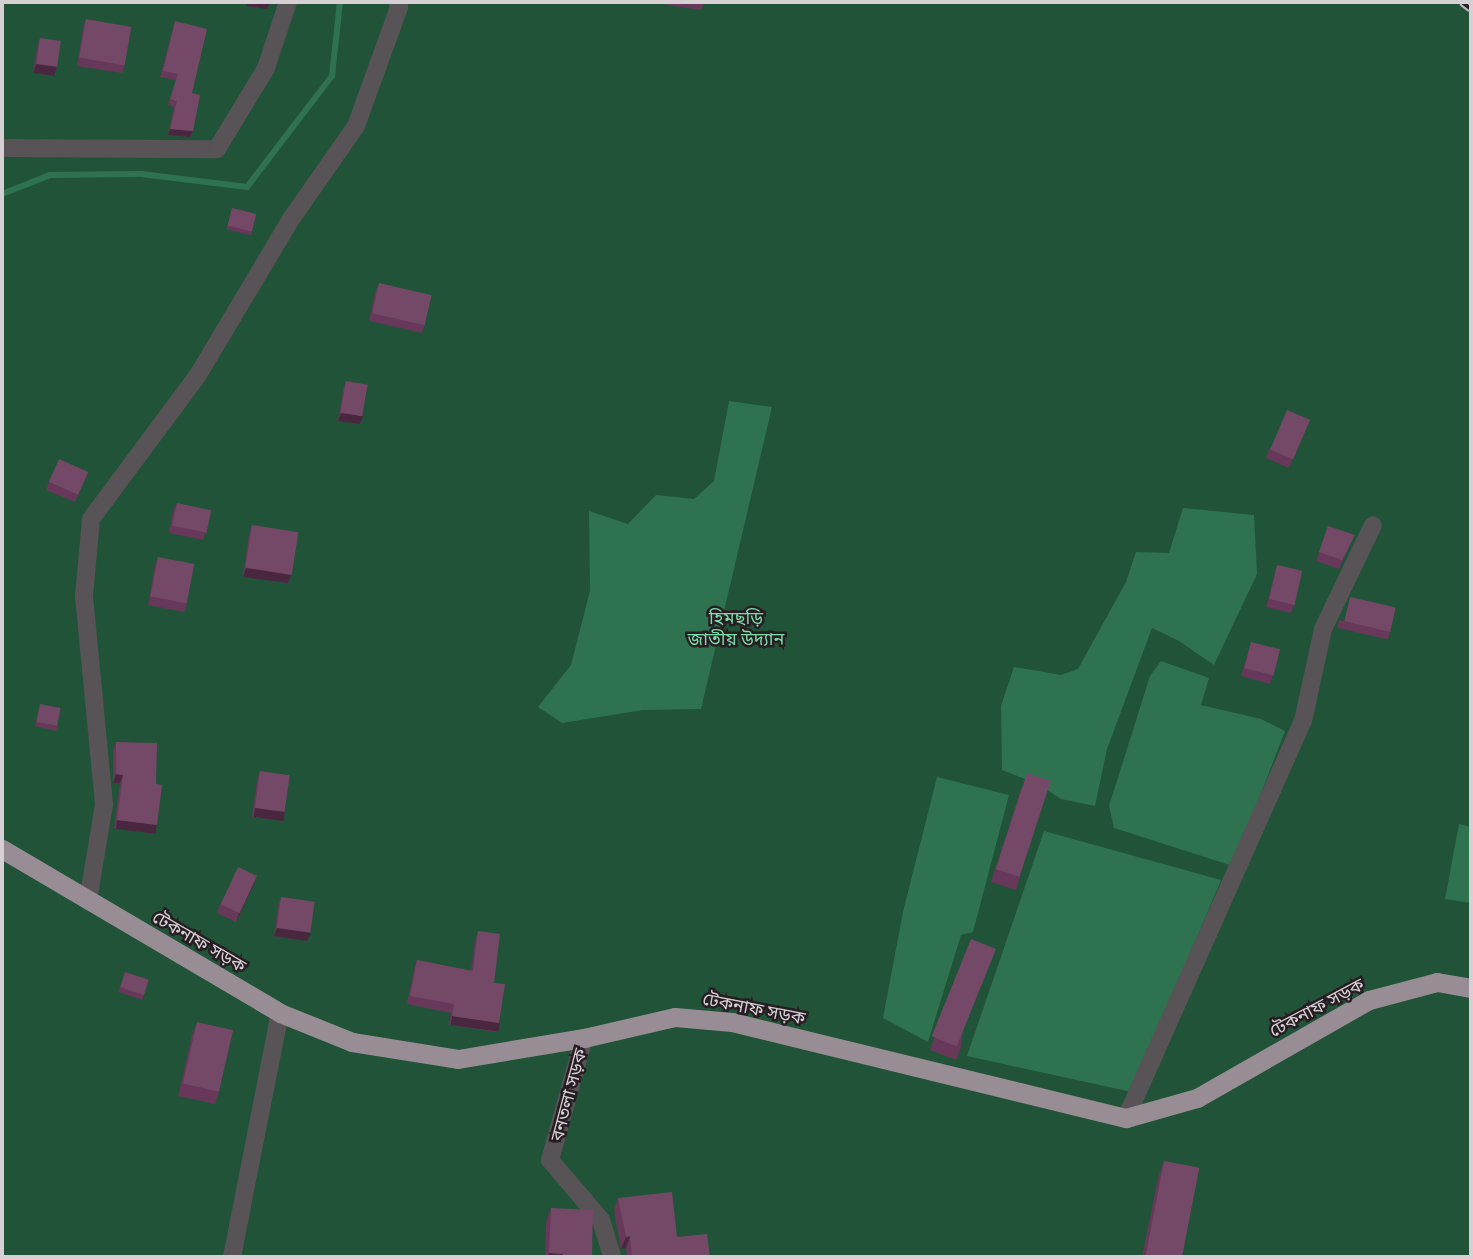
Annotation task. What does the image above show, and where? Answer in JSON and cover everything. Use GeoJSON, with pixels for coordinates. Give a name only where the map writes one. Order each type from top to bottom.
{"type":"FeatureCollection","features":[{"type":"Feature","properties":{"kind":"highway","name":"টেকনাফ সড়ক"},"geometry":{"type":"LineString","coordinates":[[2,849],[280,1013],[352,1042],[458,1059],[584,1038],[675,1017],[732,1023],[1126,1118],[1198,1098],[1369,1000],[1437,982],[1471,988]]}},
{"type":"Feature","properties":{"kind":"street"},"geometry":{"type":"LineString","coordinates":[[2,148],[216,149],[266,68],[288,2]]}},
{"type":"Feature","properties":{"kind":"street"},"geometry":{"type":"LineString","coordinates":[[88,901],[104,804],[84,596],[91,519],[198,375],[291,219],[356,126],[398,2]]}},
{"type":"Feature","properties":{"kind":"street"},"geometry":{"type":"LineString","coordinates":[[1126,1118],[1226,899],[1303,721],[1323,629],[1373,525]]}},
{"type":"Feature","properties":{"kind":"street"},"geometry":{"type":"LineString","coordinates":[[232,1257],[280,1013]]}},
{"type":"Feature","properties":{"kind":"street","name":"বনতলা সড়ক"},"geometry":{"type":"LineString","coordinates":[[584,1038],[551,1160],[601,1220],[612,1257]]}},
{"type":"Feature","properties":{"kind":"green space","name":"হিমছড়ি জাতীয় উদ্যান"},"geometry":{"type":"Polygon","coordinates":[[[2,2],[1471,2],[1471,1257],[2,1257],[2,2]]]}},
{"type":"Feature","properties":{"kind":"shaded area"},"geometry":{"type":"Polygon","coordinates":[[[729,401],[772,407],[701,709],[643,710],[562,723],[538,707],[571,665],[590,591],[589,511],[628,524],[656,495],[694,499],[714,481],[729,401]]]}},
{"type":"Feature","properties":{"kind":"shaded area"},"geometry":{"type":"Polygon","coordinates":[[[1183,508],[1254,515],[1257,574],[1214,665],[1179,641],[1152,628],[1107,749],[1095,806],[1061,799],[1040,785],[1002,770],[1001,706],[1014,667],[1061,675],[1078,669],[1126,582],[1136,552],[1169,553],[1183,508]]]}},
{"type":"Feature","properties":{"kind":"shaded area"},"geometry":{"type":"Polygon","coordinates":[[[1161,661],[1209,678],[1201,705],[1261,719],[1285,731],[1233,866],[1114,828],[1109,806],[1150,676],[1161,661]]]}},
{"type":"Feature","properties":{"kind":"shaded area"},"geometry":{"type":"Polygon","coordinates":[[[937,777],[1009,795],[973,932],[961,935],[928,1042],[883,1018],[903,912],[937,777]]]}},
{"type":"Feature","properties":{"kind":"shaded area"},"geometry":{"type":"Polygon","coordinates":[[[1459,824],[1471,827],[1471,903],[1445,899],[1459,824]]]}},
{"type":"Feature","properties":{"kind":"shaded area"},"geometry":{"type":"Polygon","coordinates":[[[1044,831],[1221,880],[1132,1092],[967,1056],[1044,831]]]}},
{"type":"Feature","properties":{"kind":"building"},"geometry":{"type":"Polygon","coordinates":[[[86,19],[131,27],[125,65],[79,57],[86,19]]]}},
{"type":"Feature","properties":{"kind":"building"},"geometry":{"type":"Polygon","coordinates":[[[175,21],[207,29],[192,93],[200,95],[193,131],[170,129],[177,101],[170,99],[178,74],[163,71],[175,21]]]}},
{"type":"Feature","properties":{"kind":"building"},"geometry":{"type":"Polygon","coordinates":[[[40,38],[61,41],[57,67],[36,64],[40,38]]]}},
{"type":"Feature","properties":{"kind":"building"},"geometry":{"type":"Polygon","coordinates":[[[232,208],[256,214],[252,232],[228,225],[232,208]]]}},
{"type":"Feature","properties":{"kind":"building"},"geometry":{"type":"Polygon","coordinates":[[[379,283],[432,295],[425,325],[372,313],[379,283]]]}},
{"type":"Feature","properties":{"kind":"building"},"geometry":{"type":"Polygon","coordinates":[[[346,381],[368,385],[362,416],[340,413],[346,381]]]}},
{"type":"Feature","properties":{"kind":"building"},"geometry":{"type":"Polygon","coordinates":[[[1287,410],[1310,420],[1293,459],[1270,450],[1287,410]]]}},
{"type":"Feature","properties":{"kind":"building"},"geometry":{"type":"Polygon","coordinates":[[[59,459],[88,472],[78,495],[49,482],[59,459]]]}},
{"type":"Feature","properties":{"kind":"building"},"geometry":{"type":"Polygon","coordinates":[[[177,503],[211,510],[206,533],[172,525],[177,503]]]}},
{"type":"Feature","properties":{"kind":"building"},"geometry":{"type":"Polygon","coordinates":[[[252,525],[298,532],[292,575],[245,567],[252,525]]]}},
{"type":"Feature","properties":{"kind":"building"},"geometry":{"type":"Polygon","coordinates":[[[1328,526],[1355,535],[1342,560],[1319,552],[1328,526]]]}},
{"type":"Feature","properties":{"kind":"building"},"geometry":{"type":"Polygon","coordinates":[[[158,557],[194,564],[187,603],[150,596],[158,557]]]}},
{"type":"Feature","properties":{"kind":"building"},"geometry":{"type":"Polygon","coordinates":[[[1277,565],[1302,571],[1294,605],[1269,599],[1277,565]]]}},
{"type":"Feature","properties":{"kind":"building"},"geometry":{"type":"Polygon","coordinates":[[[1350,597],[1396,608],[1390,632],[1344,621],[1350,597]]]}},
{"type":"Feature","properties":{"kind":"building"},"geometry":{"type":"Polygon","coordinates":[[[1251,642],[1280,649],[1274,675],[1244,668],[1251,642]]]}},
{"type":"Feature","properties":{"kind":"building"},"geometry":{"type":"Polygon","coordinates":[[[40,704],[61,708],[57,726],[37,722],[40,704]]]}},
{"type":"Feature","properties":{"kind":"building"},"geometry":{"type":"Polygon","coordinates":[[[116,742],[157,743],[156,784],[162,785],[157,825],[117,820],[123,775],[116,774],[116,742]]]}},
{"type":"Feature","properties":{"kind":"building"},"geometry":{"type":"Polygon","coordinates":[[[260,771],[290,775],[285,812],[255,808],[260,771]]]}},
{"type":"Feature","properties":{"kind":"building"},"geometry":{"type":"Polygon","coordinates":[[[1027,773],[1051,781],[1020,877],[996,869],[1027,773]]]}},
{"type":"Feature","properties":{"kind":"building"},"geometry":{"type":"Polygon","coordinates":[[[238,867],[257,876],[240,913],[221,904],[238,867]]]}},
{"type":"Feature","properties":{"kind":"building"},"geometry":{"type":"Polygon","coordinates":[[[281,897],[315,902],[310,932],[277,928],[281,897]]]}},
{"type":"Feature","properties":{"kind":"building"},"geometry":{"type":"Polygon","coordinates":[[[478,931],[500,934],[494,983],[505,984],[499,1023],[452,1016],[454,1004],[410,996],[417,960],[473,971],[478,931]]]}},
{"type":"Feature","properties":{"kind":"building"},"geometry":{"type":"Polygon","coordinates":[[[971,939],[996,949],[957,1046],[932,1036],[971,939]]]}},
{"type":"Feature","properties":{"kind":"building"},"geometry":{"type":"Polygon","coordinates":[[[125,972],[149,980],[144,995],[120,987],[125,972]]]}},
{"type":"Feature","properties":{"kind":"building"},"geometry":{"type":"Polygon","coordinates":[[[197,1022],[233,1030],[219,1092],[183,1083],[197,1022]]]}},
{"type":"Feature","properties":{"kind":"building"},"geometry":{"type":"Polygon","coordinates":[[[1164,1161],[1199,1168],[1182,1257],[1145,1257],[1164,1161]]]}},
{"type":"Feature","properties":{"kind":"building"},"geometry":{"type":"Polygon","coordinates":[[[672,1192],[677,1237],[707,1234],[710,1257],[632,1257],[630,1236],[626,1237],[618,1198],[672,1192]]]}},
{"type":"Feature","properties":{"kind":"building"},"geometry":{"type":"Polygon","coordinates":[[[551,1208],[593,1210],[592,1257],[563,1257],[563,1254],[549,1253],[551,1208]]]}},
{"type":"Feature","properties":{"kind":"waterway"},"geometry":{"type":"LineString","coordinates":[[2,194],[50,175],[141,174],[247,187],[332,76],[340,2]]}},
{"type":"Feature","properties":{"kind":"railway"},"geometry":{"type":"LineString","coordinates":[[1462,2],[1471,9]]}}]}
